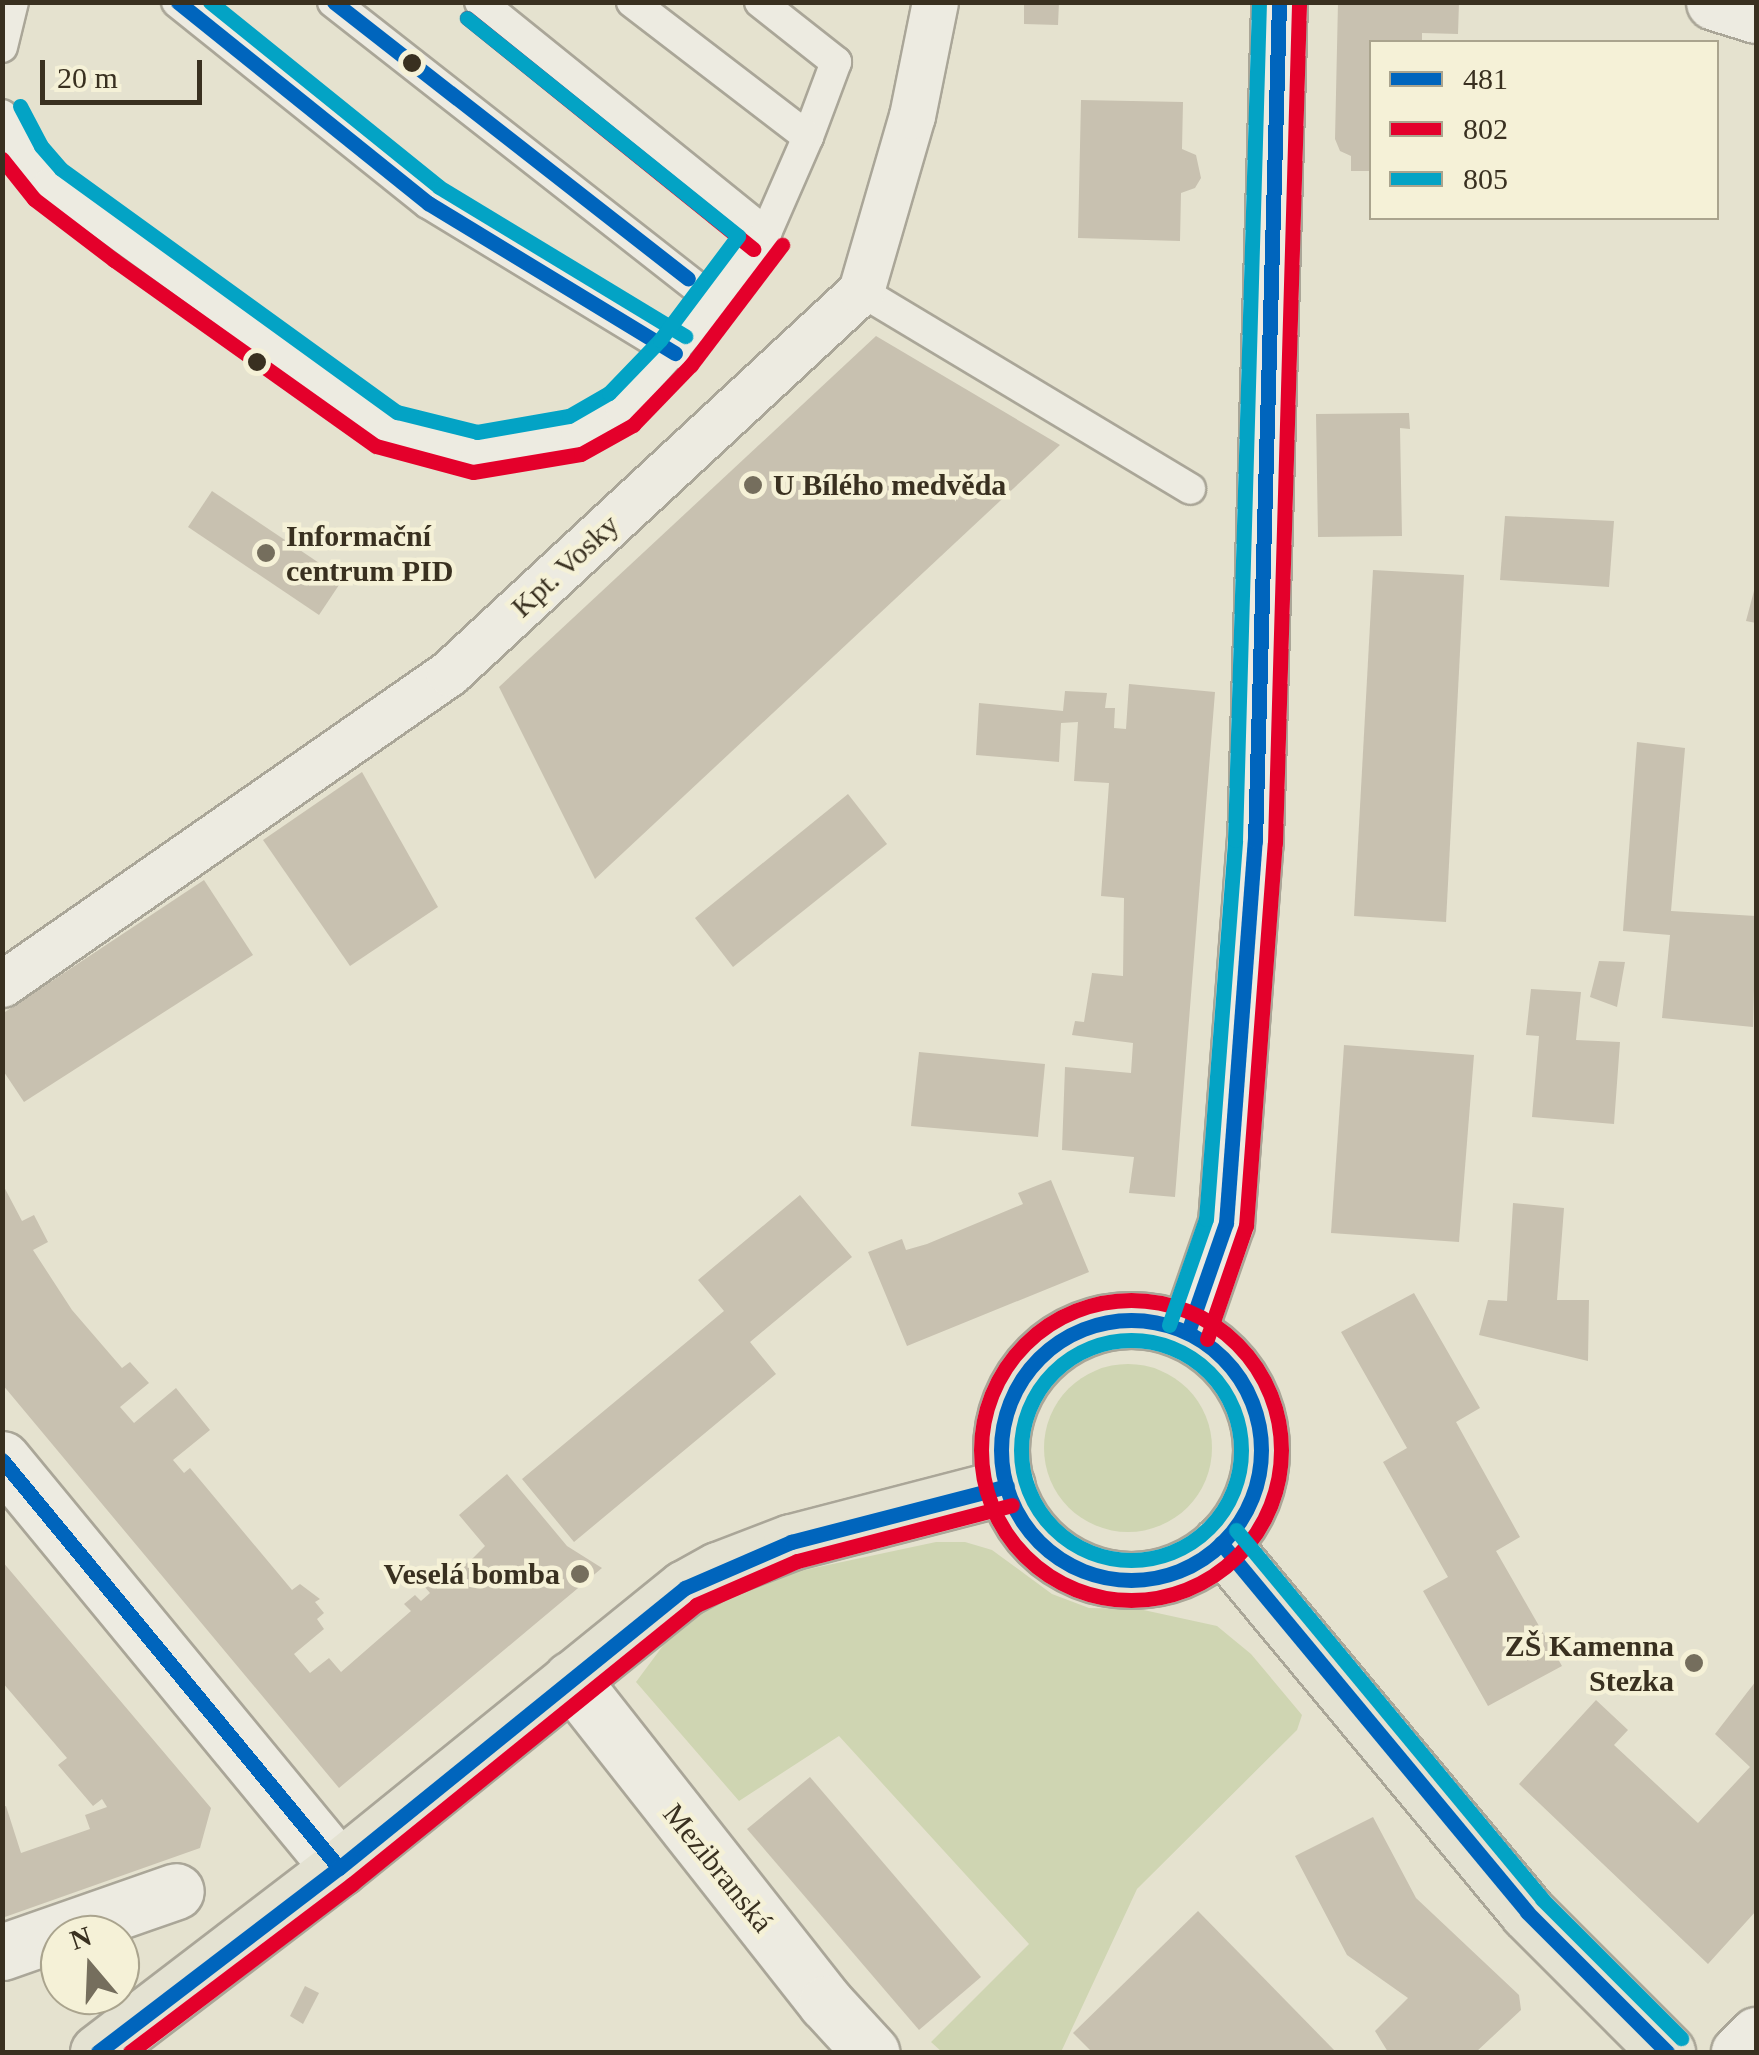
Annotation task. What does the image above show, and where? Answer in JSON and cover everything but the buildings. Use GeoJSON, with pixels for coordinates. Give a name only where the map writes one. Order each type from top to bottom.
{"type":"FeatureCollection","features":[{"type":"Feature","properties":{"kind":"main road"},"geometry":{"type":"LineString","coordinates":[[1116,1320],[1153,1320],[1188,1332],[1230,1365],[1256,1411],[1261,1446],[1258,1482],[1244,1516],[1201,1561],[1162,1576],[1128,1580],[1095,1574],[1063,1560],[1037,1539],[1016,1512],[1007,1486],[1001,1444],[1008,1408],[1036,1358],[1080,1329],[1116,1320]]}},
{"type":"Feature","properties":{"kind":"main road"},"geometry":{"type":"LineString","coordinates":[[98,2052],[339,1868],[685,1588],[718,1570],[792,1542],[1007,1486]]}},
{"type":"Feature","properties":{"kind":"main road"},"geometry":{"type":"LineString","coordinates":[[1221,1544],[1527,1912],[1667,2052]]}},
{"type":"Feature","properties":{"kind":"street"},"geometry":{"type":"LineString","coordinates":[[861,291],[912,116],[935,2]]}},
{"type":"Feature","properties":{"kind":"street"},"geometry":{"type":"LineString","coordinates":[[1188,1332],[1211,1277],[1226,1223],[1254,842],[1279,2]]}},
{"type":"Feature","properties":{"kind":"street","name":"Kpt. Vosky"},"geometry":{"type":"LineString","coordinates":[[2,984],[450,672],[861,291]]}},
{"type":"Feature","properties":{"kind":"street"},"geometry":{"type":"LineString","coordinates":[[2,1459],[339,1868]]}},
{"type":"Feature","properties":{"kind":"street","name":"Mezibranská"},"geometry":{"type":"LineString","coordinates":[[571,1680],[826,2004],[871,2052]]}},
{"type":"Feature","properties":{"kind":"street"},"geometry":{"type":"LineString","coordinates":[[2,1952],[176,1891]]}},
{"type":"Feature","properties":{"kind":"street"},"geometry":{"type":"LineString","coordinates":[[1739,2052],[1756,2035]]}},
{"type":"Feature","properties":{"kind":"lane"},"geometry":{"type":"LineString","coordinates":[[2,46],[13,2]]}},
{"type":"Feature","properties":{"kind":"lane"},"geometry":{"type":"LineString","coordinates":[[178,2],[428,203],[675,353]]}},
{"type":"Feature","properties":{"kind":"lane"},"geometry":{"type":"LineString","coordinates":[[333,2],[716,302]]}},
{"type":"Feature","properties":{"kind":"lane"},"geometry":{"type":"LineString","coordinates":[[480,2],[766,233]]}},
{"type":"Feature","properties":{"kind":"lane"},"geometry":{"type":"LineString","coordinates":[[632,2],[808,138]]}},
{"type":"Feature","properties":{"kind":"lane"},"geometry":{"type":"LineString","coordinates":[[2,115],[13,161],[126,244],[388,430],[476,452],[576,435],[621,409],[675,353],[766,233],[836,62],[760,2]]}},
{"type":"Feature","properties":{"kind":"lane"},"geometry":{"type":"LineString","coordinates":[[861,291],[1190,489]]}},
{"type":"Feature","properties":{"kind":"green space"},"geometry":{"type":"Polygon","coordinates":[[[1128,1364],[1160,1370],[1187,1389],[1206,1416],[1212,1448],[1206,1480],[1187,1507],[1160,1526],[1128,1532],[1096,1526],[1069,1507],[1050,1480],[1044,1448],[1050,1416],[1069,1389],[1096,1370],[1128,1364]]]}},
{"type":"Feature","properties":{"kind":"green space"},"geometry":{"type":"Polygon","coordinates":[[[936,1542],[965,1542],[992,1550],[1052,1594],[1089,1608],[1139,1609],[1217,1626],[1251,1654],[1302,1715],[1297,1730],[1137,1889],[1061,2052],[942,2052],[931,2042],[1029,1944],[839,1736],[739,1801],[636,1682],[679,1624],[753,1581],[936,1542]]]}},
{"type":"Feature","properties":{"kind":"transit line","name":"481"},"geometry":{"type":"LineString","coordinates":[[178,2],[428,203],[675,353]]}},
{"type":"Feature","properties":{"kind":"transit line","name":"805"},"geometry":{"type":"LineString","coordinates":[[210,2],[439,187],[685,336]]}},
{"type":"Feature","properties":{"kind":"transit line","name":"481"},"geometry":{"type":"LineString","coordinates":[[334,2],[688,279]]}},
{"type":"Feature","properties":{"kind":"transit line","name":"805"},"geometry":{"type":"LineString","coordinates":[[1169,1325],[1206,1219],[1235,840],[1259,2]]}},
{"type":"Feature","properties":{"kind":"transit line","name":"481"},"geometry":{"type":"LineString","coordinates":[[1188,1332],[1226,1223],[1255,841],[1279,2]]}},
{"type":"Feature","properties":{"kind":"transit line","name":"802"},"geometry":{"type":"LineString","coordinates":[[1207,1339],[1246,1226],[1275,843],[1299,3]]}},
{"type":"Feature","properties":{"kind":"transit line","name":"802"},"geometry":{"type":"LineString","coordinates":[[467,18],[753,249]]}},
{"type":"Feature","properties":{"kind":"transit line","name":"805"},"geometry":{"type":"LineString","coordinates":[[20,106],[41,146],[61,169],[397,412],[477,432],[569,416],[609,393],[660,340],[738,236],[467,18]]}},
{"type":"Feature","properties":{"kind":"transit line","name":"802"},"geometry":{"type":"LineString","coordinates":[[2,159],[34,199],[376,446],[473,472],[581,454],[633,425],[691,365],[782,245]]}},
{"type":"Feature","properties":{"kind":"transit line","name":"802"},"geometry":{"type":"LineString","coordinates":[[1131,1300],[1160,1303],[1188,1312],[1237,1344],[1269,1393],[1278,1421],[1281,1450],[1278,1479],[1269,1507],[1237,1556],[1188,1588],[1160,1597],[1131,1600],[1102,1597],[1074,1588],[1025,1556],[993,1507],[984,1479],[981,1450],[984,1421],[993,1393],[1025,1344],[1074,1312],[1102,1303],[1131,1300]]}},
{"type":"Feature","properties":{"kind":"transit line","name":"481"},"geometry":{"type":"LineString","coordinates":[[1131,1320],[1181,1330],[1223,1358],[1251,1400],[1261,1450],[1251,1500],[1223,1542],[1181,1570],[1131,1580],[1081,1570],[1039,1542],[1011,1500],[1001,1450],[1011,1400],[1039,1358],[1081,1330],[1131,1320]]}},
{"type":"Feature","properties":{"kind":"transit line","name":"805"},"geometry":{"type":"LineString","coordinates":[[1131,1340],[1173,1349],[1209,1372],[1232,1408],[1241,1450],[1232,1492],[1209,1528],[1173,1551],[1131,1560],[1089,1551],[1053,1528],[1030,1492],[1021,1450],[1030,1408],[1053,1372],[1089,1349],[1131,1340]]}},
{"type":"Feature","properties":{"kind":"transit line","name":"481"},"geometry":{"type":"LineString","coordinates":[[2,1460],[339,1868]]}},
{"type":"Feature","properties":{"kind":"transit line","name":"481"},"geometry":{"type":"LineString","coordinates":[[98,2052],[339,1868],[685,1588],[791,1542],[1007,1486]]}},
{"type":"Feature","properties":{"kind":"transit line","name":"802"},"geometry":{"type":"LineString","coordinates":[[130,2052],[352,1884],[696,1605],[797,1561],[1012,1505]]}},
{"type":"Feature","properties":{"kind":"transit line","name":"805"},"geometry":{"type":"LineString","coordinates":[[1236,1530],[1542,1899],[1681,2038]]}},
{"type":"Feature","properties":{"kind":"transit line","name":"481"},"geometry":{"type":"LineString","coordinates":[[1221,1543],[1527,1912],[1667,2052]]}},
{"type":"Feature","properties":{"kind":"place","name":"U Bílého medvěda"},"geometry":{"type":"Point","coordinates":[753,485]}},
{"type":"Feature","properties":{"kind":"place","name":"Informační centrum PID"},"geometry":{"type":"Point","coordinates":[266,553]}},
{"type":"Feature","properties":{"kind":"place","name":"Veselá bomba"},"geometry":{"type":"Point","coordinates":[580,1574]}},
{"type":"Feature","properties":{"kind":"place","name":"ZŠ Kamenna Stezka"},"geometry":{"type":"Point","coordinates":[1694,1663]}}]}
